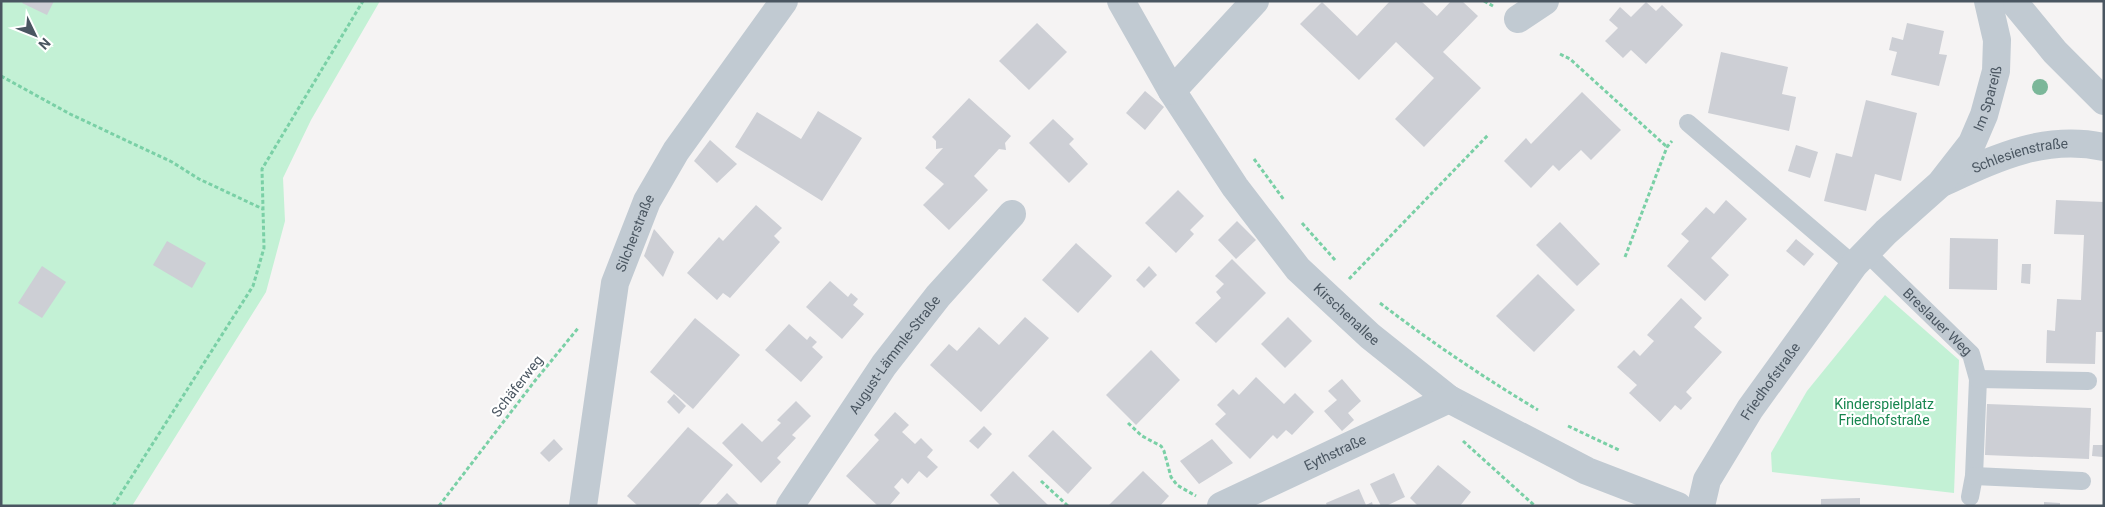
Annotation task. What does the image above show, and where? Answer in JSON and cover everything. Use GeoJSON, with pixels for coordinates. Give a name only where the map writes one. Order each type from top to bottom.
{"type":"FeatureCollection","features":[{"type":"Feature","properties":{"kind":"street","name":"Silcherstraße"},"geometry":{"type":"LineString","coordinates":[[583,506],[615,283],[647,201],[676,151],[784,1]]}},
{"type":"Feature","properties":{"kind":"street","name":"Kirschenallee"},"geometry":{"type":"LineString","coordinates":[[1121,1],[1172,91],[1235,187],[1298,269],[1370,336],[1438,404],[1587,471],[1678,506]]}},
{"type":"Feature","properties":{"kind":"street"},"geometry":{"type":"LineString","coordinates":[[1172,91],[1255,1]]}},
{"type":"Feature","properties":{"kind":"street"},"geometry":{"type":"LineString","coordinates":[[1518,19],[1545,1]]}},
{"type":"Feature","properties":{"kind":"street","name":"Im Spareiß"},"geometry":{"type":"LineString","coordinates":[[1940,184],[1972,143],[1984,115],[1996,71],[1997,40],[1988,1]]}},
{"type":"Feature","properties":{"kind":"street"},"geometry":{"type":"LineString","coordinates":[[2013,1],[2055,52],[2104,101]]}},
{"type":"Feature","properties":{"kind":"street","name":"Schlesienstraße"},"geometry":{"type":"LineString","coordinates":[[1940,184],[2000,156],[2044,144],[2093,144],[2104,147]]}},
{"type":"Feature","properties":{"kind":"street","name":"Friedhofstraße"},"geometry":{"type":"LineString","coordinates":[[1701,506],[1707,480],[1750,409],[1860,259],[1940,184]]}},
{"type":"Feature","properties":{"kind":"street","name":"August-Lämmle-Straße"},"geometry":{"type":"LineString","coordinates":[[790,506],[884,365],[938,296],[1012,214]]}},
{"type":"Feature","properties":{"kind":"street","name":"Eythstraße"},"geometry":{"type":"LineString","coordinates":[[1211,503],[1438,404]]}},
{"type":"Feature","properties":{"kind":"lane"},"geometry":{"type":"LineString","coordinates":[[1688,123],[1860,259]]}},
{"type":"Feature","properties":{"kind":"lane","name":"Breslauer Weg"},"geometry":{"type":"LineString","coordinates":[[1860,259],[1971,354],[1978,379],[1974,476],[1970,497]]}},
{"type":"Feature","properties":{"kind":"lane"},"geometry":{"type":"LineString","coordinates":[[1978,379],[2088,381]]}},
{"type":"Feature","properties":{"kind":"lane"},"geometry":{"type":"LineString","coordinates":[[1974,476],[2082,481]]}},
{"type":"Feature","properties":{"kind":"path"},"geometry":{"type":"LineString","coordinates":[[113,506],[253,286],[264,248],[262,169],[363,1]]}},
{"type":"Feature","properties":{"kind":"path"},"geometry":{"type":"LineString","coordinates":[[1560,54],[1570,59],[1667,147],[1626,257]]}},
{"type":"Feature","properties":{"kind":"path"},"geometry":{"type":"LineString","coordinates":[[1,76],[70,114],[172,162],[199,179],[263,209]]}},
{"type":"Feature","properties":{"kind":"path"},"geometry":{"type":"LineString","coordinates":[[1330,298],[1489,134]]}},
{"type":"Feature","properties":{"kind":"path"},"geometry":{"type":"LineString","coordinates":[[1253,158],[1288,204]]}},
{"type":"Feature","properties":{"kind":"path"},"geometry":{"type":"LineString","coordinates":[[1300,220],[1340,266]]}},
{"type":"Feature","properties":{"kind":"path"},"geometry":{"type":"LineString","coordinates":[[1346,271],[1359,283]]}},
{"type":"Feature","properties":{"kind":"path"},"geometry":{"type":"LineString","coordinates":[[1379,302],[1429,340],[1486,379],[1541,412]]}},
{"type":"Feature","properties":{"kind":"path","name":"Schäferweg"},"geometry":{"type":"LineString","coordinates":[[439,506],[534,382],[584,321]]}},
{"type":"Feature","properties":{"kind":"path"},"geometry":{"type":"LineString","coordinates":[[1438,404],[1535,506]]}},
{"type":"Feature","properties":{"kind":"path"},"geometry":{"type":"LineString","coordinates":[[1128,423],[1142,436],[1161,446],[1171,477],[1177,485],[1211,503]]}},
{"type":"Feature","properties":{"kind":"path"},"geometry":{"type":"LineString","coordinates":[[1564,424],[1621,450]]}},
{"type":"Feature","properties":{"kind":"path"},"geometry":{"type":"LineString","coordinates":[[1041,481],[1068,506]]}},
{"type":"Feature","properties":{"kind":"green space"},"geometry":{"type":"Polygon","coordinates":[[[1,1],[380,1],[311,120],[283,178],[285,221],[266,292],[132,506],[1,506],[1,1]]]}},
{"type":"Feature","properties":{"kind":"green space","name":"Kinderspielplatz Friedhofstraße"},"geometry":{"type":"Polygon","coordinates":[[[1885,295],[1959,360],[1954,493],[1772,472],[1771,453],[1807,391],[1885,295]]]}},
{"type":"Feature","properties":{"kind":"building"},"geometry":{"type":"Polygon","coordinates":[[[23,1],[54,1],[47,15],[22,3],[23,1]]]}},
{"type":"Feature","properties":{"kind":"building"},"geometry":{"type":"Polygon","coordinates":[[[1390,1],[1421,1],[1437,16],[1451,1],[1462,1],[1478,16],[1443,52],[1481,88],[1424,147],[1395,119],[1434,78],[1396,42],[1359,80],[1300,24],[1322,2],[1357,36],[1390,1]]]}},
{"type":"Feature","properties":{"kind":"building"},"geometry":{"type":"Polygon","coordinates":[[[1646,2],[1656,11],[1662,5],[1683,25],[1646,64],[1631,50],[1623,58],[1605,41],[1618,28],[1609,20],[1620,7],[1631,17],[1646,2]]]}},
{"type":"Feature","properties":{"kind":"building"},"geometry":{"type":"Polygon","coordinates":[[[1037,23],[1067,52],[1029,90],[999,61],[1037,23]]]}},
{"type":"Feature","properties":{"kind":"building"},"geometry":{"type":"Polygon","coordinates":[[[1907,23],[1944,31],[1939,54],[1947,55],[1939,86],[1891,75],[1897,52],[1889,50],[1892,37],[1903,40],[1907,23]]]}},
{"type":"Feature","properties":{"kind":"building"},"geometry":{"type":"Polygon","coordinates":[[[1721,52],[1788,67],[1782,94],[1796,97],[1789,131],[1708,113],[1721,52]]]}},
{"type":"Feature","properties":{"kind":"building"},"geometry":{"type":"Polygon","coordinates":[[[1145,91],[1164,107],[1145,130],[1126,113],[1145,91]]]}},
{"type":"Feature","properties":{"kind":"building"},"geometry":{"type":"Polygon","coordinates":[[[1582,92],[1621,130],[1591,160],[1581,150],[1559,171],[1553,165],[1531,188],[1504,161],[1526,138],[1531,144],[1582,92]]]}},
{"type":"Feature","properties":{"kind":"building"},"geometry":{"type":"Polygon","coordinates":[[[969,98],[1011,136],[1005,143],[1006,150],[999,149],[974,176],[988,190],[949,230],[923,205],[944,184],[925,168],[943,148],[936,149],[936,141],[932,137],[969,98]]]}},
{"type":"Feature","properties":{"kind":"building"},"geometry":{"type":"Polygon","coordinates":[[[1866,100],[1917,113],[1901,181],[1875,174],[1866,211],[1824,201],[1836,153],[1852,157],[1866,100]]]}},
{"type":"Feature","properties":{"kind":"building"},"geometry":{"type":"Polygon","coordinates":[[[818,111],[862,138],[822,201],[735,147],[757,112],[801,139],[818,111]]]}},
{"type":"Feature","properties":{"kind":"building"},"geometry":{"type":"Polygon","coordinates":[[[1053,119],[1074,139],[1069,144],[1088,164],[1069,183],[1029,143],[1053,119]]]}},
{"type":"Feature","properties":{"kind":"building"},"geometry":{"type":"Polygon","coordinates":[[[710,140],[737,164],[717,183],[694,161],[710,140]]]}},
{"type":"Feature","properties":{"kind":"building"},"geometry":{"type":"Polygon","coordinates":[[[1796,145],[1818,152],[1810,178],[1788,171],[1796,145]]]}},
{"type":"Feature","properties":{"kind":"building"},"geometry":{"type":"Polygon","coordinates":[[[1178,190],[1204,216],[1190,230],[1194,234],[1176,253],[1145,223],[1178,190]]]}},
{"type":"Feature","properties":{"kind":"building"},"geometry":{"type":"Polygon","coordinates":[[[1726,200],[1747,219],[1711,258],[1729,275],[1705,301],[1667,266],[1689,241],[1681,234],[1706,207],[1714,214],[1726,200]]]}},
{"type":"Feature","properties":{"kind":"building"},"geometry":{"type":"Polygon","coordinates":[[[2056,200],[2104,202],[2103,332],[2096,332],[2095,364],[2046,363],[2047,330],[2055,331],[2057,299],[2081,300],[2084,235],[2054,234],[2056,200]]]}},
{"type":"Feature","properties":{"kind":"building"},"geometry":{"type":"Polygon","coordinates":[[[756,205],[782,228],[774,236],[780,242],[730,298],[723,293],[717,300],[687,273],[719,237],[723,241],[756,205]]]}},
{"type":"Feature","properties":{"kind":"building"},"geometry":{"type":"Polygon","coordinates":[[[1237,221],[1256,240],[1236,259],[1218,240],[1237,221]]]}},
{"type":"Feature","properties":{"kind":"building"},"geometry":{"type":"Polygon","coordinates":[[[1560,222],[1600,264],[1577,286],[1536,245],[1560,222]]]}},
{"type":"Feature","properties":{"kind":"building"},"geometry":{"type":"Polygon","coordinates":[[[654,229],[674,252],[663,277],[644,256],[654,229]]]}},
{"type":"Feature","properties":{"kind":"building"},"geometry":{"type":"Polygon","coordinates":[[[1950,238],[1998,239],[1997,290],[1949,289],[1950,238]]]}},
{"type":"Feature","properties":{"kind":"building"},"geometry":{"type":"Polygon","coordinates":[[[1796,239],[1814,254],[1804,266],[1786,251],[1796,239]]]}},
{"type":"Feature","properties":{"kind":"building"},"geometry":{"type":"Polygon","coordinates":[[[167,241],[206,263],[192,288],[153,265],[167,241]]]}},
{"type":"Feature","properties":{"kind":"building"},"geometry":{"type":"Polygon","coordinates":[[[1076,243],[1112,276],[1078,313],[1042,280],[1076,243]]]}},
{"type":"Feature","properties":{"kind":"building"},"geometry":{"type":"Polygon","coordinates":[[[1232,259],[1266,293],[1216,343],[1195,323],[1221,298],[1216,292],[1224,284],[1215,276],[1232,259]]]}},
{"type":"Feature","properties":{"kind":"building"},"geometry":{"type":"Polygon","coordinates":[[[2022,264],[2031,264],[2030,284],[2021,283],[2022,264]]]}},
{"type":"Feature","properties":{"kind":"building"},"geometry":{"type":"Polygon","coordinates":[[[42,266],[66,282],[42,318],[18,303],[42,266]]]}},
{"type":"Feature","properties":{"kind":"building"},"geometry":{"type":"Polygon","coordinates":[[[1149,266],[1157,275],[1144,288],[1136,280],[1149,266]]]}},
{"type":"Feature","properties":{"kind":"building"},"geometry":{"type":"Polygon","coordinates":[[[1538,274],[1575,310],[1534,352],[1496,316],[1538,274]]]}},
{"type":"Feature","properties":{"kind":"building"},"geometry":{"type":"Polygon","coordinates":[[[830,281],[848,297],[851,293],[858,299],[853,305],[864,314],[842,339],[806,307],[830,281]]]}},
{"type":"Feature","properties":{"kind":"building"},"geometry":{"type":"Polygon","coordinates":[[[1681,298],[1702,318],[1694,327],[1722,352],[1686,392],[1692,398],[1681,410],[1675,405],[1660,422],[1629,393],[1637,385],[1617,367],[1634,350],[1640,356],[1654,341],[1647,335],[1681,298]]]}},
{"type":"Feature","properties":{"kind":"building"},"geometry":{"type":"Polygon","coordinates":[[[1025,317],[1049,338],[981,412],[930,365],[949,344],[957,351],[979,327],[999,345],[1025,317]]]}},
{"type":"Feature","properties":{"kind":"building"},"geometry":{"type":"Polygon","coordinates":[[[1288,317],[1312,341],[1285,368],[1261,344],[1288,317]]]}},
{"type":"Feature","properties":{"kind":"building"},"geometry":{"type":"Polygon","coordinates":[[[695,318],[740,355],[693,409],[650,372],[695,318]]]}},
{"type":"Feature","properties":{"kind":"building"},"geometry":{"type":"Polygon","coordinates":[[[789,324],[807,340],[810,336],[817,342],[812,347],[823,357],[801,382],[765,350],[789,324]]]}},
{"type":"Feature","properties":{"kind":"building"},"geometry":{"type":"Polygon","coordinates":[[[1151,350],[1180,380],[1136,425],[1106,395],[1151,350]]]}},
{"type":"Feature","properties":{"kind":"building"},"geometry":{"type":"Polygon","coordinates":[[[1256,377],[1284,404],[1295,393],[1314,412],[1292,435],[1286,430],[1277,439],[1273,435],[1250,459],[1215,424],[1226,414],[1217,405],[1233,389],[1239,395],[1256,377]]]}},
{"type":"Feature","properties":{"kind":"building"},"geometry":{"type":"Polygon","coordinates":[[[1342,379],[1361,401],[1348,413],[1354,420],[1342,431],[1324,411],[1337,400],[1328,391],[1342,379]]]}},
{"type":"Feature","properties":{"kind":"building"},"geometry":{"type":"Polygon","coordinates":[[[674,394],[686,406],[679,414],[667,402],[674,394]]]}},
{"type":"Feature","properties":{"kind":"building"},"geometry":{"type":"Polygon","coordinates":[[[796,401],[811,416],[792,435],[796,438],[777,458],[781,462],[761,483],[722,443],[742,423],[762,442],[781,423],[777,420],[796,401]]]}},
{"type":"Feature","properties":{"kind":"building"},"geometry":{"type":"Polygon","coordinates":[[[1987,404],[2091,408],[2089,459],[1985,455],[1987,404]]]}},
{"type":"Feature","properties":{"kind":"building"},"geometry":{"type":"Polygon","coordinates":[[[895,412],[909,425],[902,432],[915,444],[921,438],[933,450],[927,457],[938,467],[927,478],[919,471],[908,484],[902,478],[894,487],[900,493],[889,506],[878,506],[846,476],[879,440],[874,435],[895,412]]]}},
{"type":"Feature","properties":{"kind":"building"},"geometry":{"type":"Polygon","coordinates":[[[984,426],[992,434],[978,449],[969,441],[984,426]]]}},
{"type":"Feature","properties":{"kind":"building"},"geometry":{"type":"Polygon","coordinates":[[[688,427],[733,465],[698,506],[638,506],[627,496],[688,427]]]}},
{"type":"Feature","properties":{"kind":"building"},"geometry":{"type":"Polygon","coordinates":[[[1053,430],[1092,468],[1068,494],[1028,456],[1053,430]]]}},
{"type":"Feature","properties":{"kind":"building"},"geometry":{"type":"Polygon","coordinates":[[[554,439],[563,449],[549,462],[540,453],[554,439]]]}},
{"type":"Feature","properties":{"kind":"building"},"geometry":{"type":"Polygon","coordinates":[[[1212,439],[1233,463],[1199,484],[1180,461],[1212,439]]]}},
{"type":"Feature","properties":{"kind":"building"},"geometry":{"type":"Polygon","coordinates":[[[2093,445],[2104,445],[2103,457],[2092,456],[2093,445]]]}},
{"type":"Feature","properties":{"kind":"building"},"geometry":{"type":"Polygon","coordinates":[[[1438,465],[1471,492],[1460,506],[1418,506],[1410,498],[1438,465]]]}},
{"type":"Feature","properties":{"kind":"building"},"geometry":{"type":"Polygon","coordinates":[[[1013,471],[1049,506],[1001,506],[990,495],[1013,471]]]}},
{"type":"Feature","properties":{"kind":"building"},"geometry":{"type":"Polygon","coordinates":[[[1143,471],[1169,496],[1160,506],[1108,506],[1143,471]]]}},
{"type":"Feature","properties":{"kind":"building"},"geometry":{"type":"Polygon","coordinates":[[[1394,473],[1405,497],[1386,506],[1381,506],[1370,484],[1394,473]]]}},
{"type":"Feature","properties":{"kind":"building"},"geometry":{"type":"Polygon","coordinates":[[[1359,489],[1366,505],[1372,502],[1373,506],[1327,506],[1326,503],[1359,489]]]}},
{"type":"Feature","properties":{"kind":"building"},"geometry":{"type":"Polygon","coordinates":[[[727,493],[740,506],[715,506],[727,493]]]}},
{"type":"Feature","properties":{"kind":"building"},"geometry":{"type":"Polygon","coordinates":[[[1860,498],[1860,506],[1821,506],[1821,499],[1860,498]]]}},
{"type":"Feature","properties":{"kind":"building"},"geometry":{"type":"Polygon","coordinates":[[[2044,502],[2060,503],[2060,506],[2044,506],[2044,502]]]}}]}
